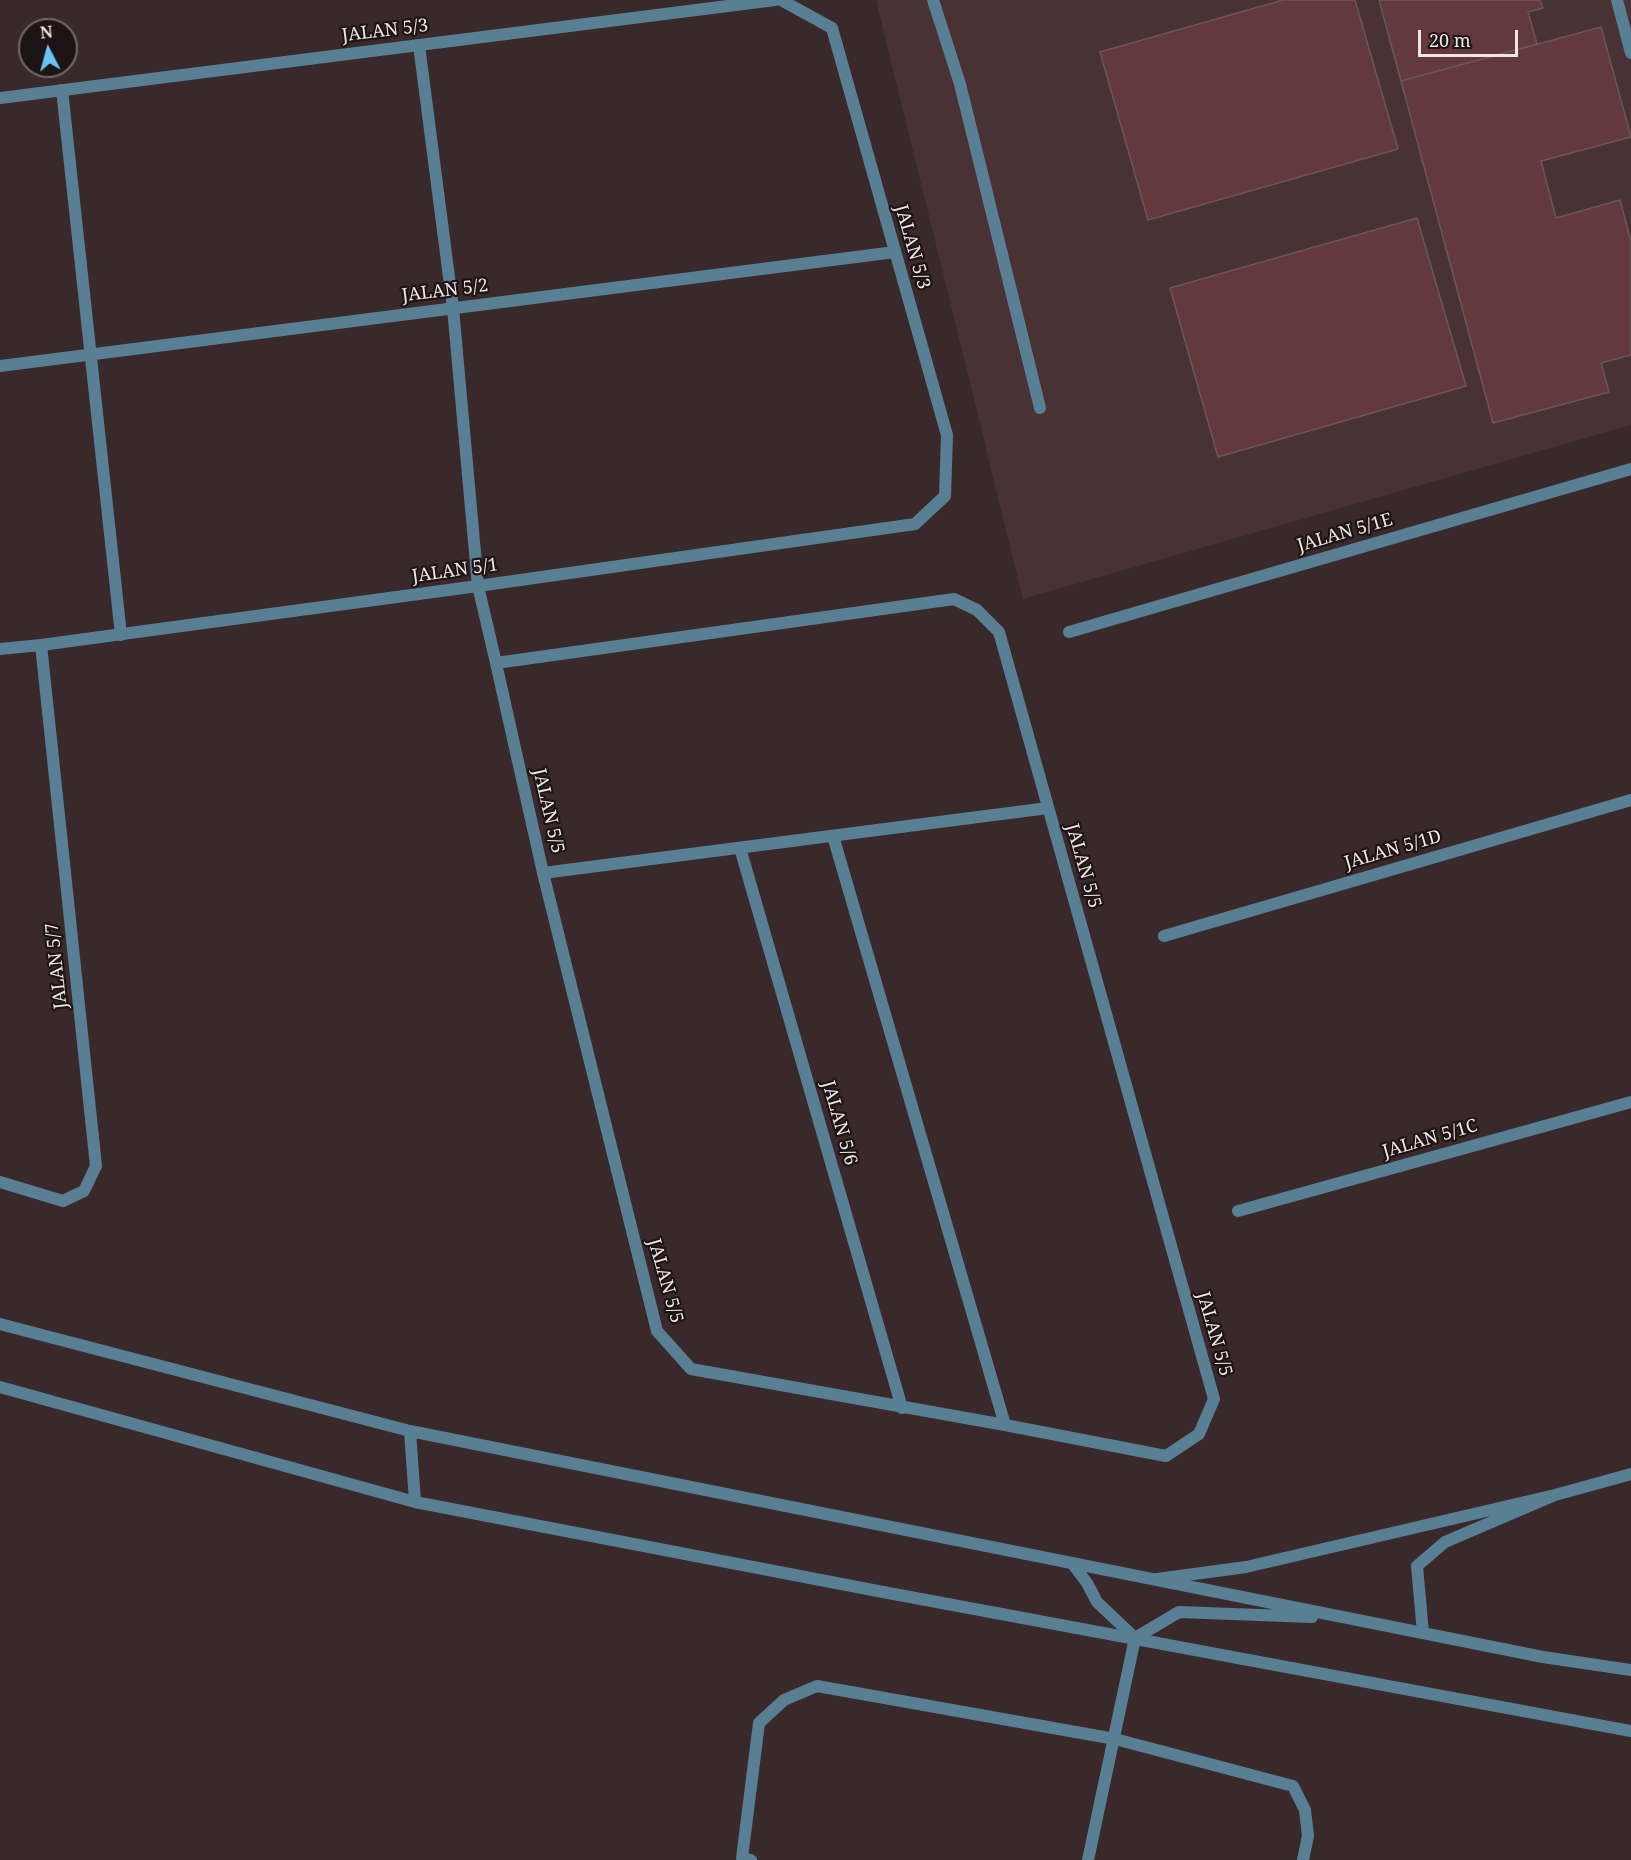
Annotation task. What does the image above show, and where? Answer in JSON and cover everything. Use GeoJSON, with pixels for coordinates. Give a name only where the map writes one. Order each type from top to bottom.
{"type":"FeatureCollection","features":[{"type":"Feature","properties":{"kind":"street","name":"JALAN 5/3"},"geometry":{"type":"LineString","coordinates":[[0,98],[775,0]]}},
{"type":"Feature","properties":{"kind":"street","name":"JALAN 5/3"},"geometry":{"type":"LineString","coordinates":[[781,0],[832,28],[947,435],[945,496],[915,524]]}},
{"type":"Feature","properties":{"kind":"street"},"geometry":{"type":"LineString","coordinates":[[933,0],[960,84],[1041,408]]}},
{"type":"Feature","properties":{"kind":"street"},"geometry":{"type":"LineString","coordinates":[[1617,0],[1631,53]]}},
{"type":"Feature","properties":{"kind":"street","name":"JALAN 5/5"},"geometry":{"type":"LineString","coordinates":[[419,45],[453,308],[478,586],[543,873],[657,1331],[691,1370],[1005,1425],[1166,1456],[1199,1434],[1214,1399],[999,632],[976,610],[954,598],[496,663]]}},
{"type":"Feature","properties":{"kind":"street"},"geometry":{"type":"LineString","coordinates":[[62,90],[121,634]]}},
{"type":"Feature","properties":{"kind":"street","name":"JALAN 5/2"},"geometry":{"type":"LineString","coordinates":[[0,366],[895,252]]}},
{"type":"Feature","properties":{"kind":"street","name":"JALAN 5/1E"},"geometry":{"type":"LineString","coordinates":[[1069,632],[1631,469]]}},
{"type":"Feature","properties":{"kind":"street","name":"JALAN 5/1"},"geometry":{"type":"LineString","coordinates":[[0,649],[478,586],[915,524]]}},
{"type":"Feature","properties":{"kind":"street","name":"JALAN 5/7"},"geometry":{"type":"LineString","coordinates":[[0,1182],[63,1201],[84,1191],[96,1167],[41,645]]}},
{"type":"Feature","properties":{"kind":"street","name":"JALAN 5/1D"},"geometry":{"type":"LineString","coordinates":[[1164,936],[1631,800]]}},
{"type":"Feature","properties":{"kind":"street"},"geometry":{"type":"LineString","coordinates":[[543,873],[1048,808]]}},
{"type":"Feature","properties":{"kind":"street"},"geometry":{"type":"LineString","coordinates":[[833,836],[1005,1425]]}},
{"type":"Feature","properties":{"kind":"street","name":"JALAN 5/6"},"geometry":{"type":"LineString","coordinates":[[740,848],[902,1408]]}},
{"type":"Feature","properties":{"kind":"street","name":"JALAN 5/1C"},"geometry":{"type":"LineString","coordinates":[[1238,1212],[1631,1102]]}},
{"type":"Feature","properties":{"kind":"street"},"geometry":{"type":"LineString","coordinates":[[0,1324],[411,1431],[1543,1657],[1631,1670]]}},
{"type":"Feature","properties":{"kind":"street"},"geometry":{"type":"LineString","coordinates":[[0,1387],[415,1502],[1631,1731]]}},
{"type":"Feature","properties":{"kind":"street"},"geometry":{"type":"LineString","coordinates":[[411,1431],[415,1502]]}},
{"type":"Feature","properties":{"kind":"street"},"geometry":{"type":"LineString","coordinates":[[1153,1579],[1246,1567],[1555,1495],[1631,1474]]}},
{"type":"Feature","properties":{"kind":"street"},"geometry":{"type":"LineString","coordinates":[[1423,1633],[1417,1566],[1445,1542],[1555,1495]]}},
{"type":"Feature","properties":{"kind":"street"},"geometry":{"type":"LineString","coordinates":[[1072,1563],[1087,1583],[1097,1602],[1135,1638]]}},
{"type":"Feature","properties":{"kind":"street"},"geometry":{"type":"LineString","coordinates":[[1088,1860],[1135,1638],[1179,1612],[1355,1620]]}},
{"type":"Feature","properties":{"kind":"street"},"geometry":{"type":"LineString","coordinates":[[751,1860],[742,1858],[759,1723],[784,1700],[817,1686],[1115,1739],[1293,1786],[1305,1810],[1308,1836],[1303,1860]]}},
{"type":"Feature","properties":{"kind":"shaded area"},"geometry":{"type":"Polygon","coordinates":[[[876,0],[1631,0],[1631,425],[1023,599],[876,0]]]}},
{"type":"Feature","properties":{"kind":"building"},"geometry":{"type":"Polygon","coordinates":[[[1283,0],[1355,0],[1398,149],[1148,220],[1100,52],[1283,0]]]}},
{"type":"Feature","properties":{"kind":"building"},"geometry":{"type":"Polygon","coordinates":[[[1379,0],[1540,0],[1543,8],[1528,12],[1537,44],[1401,81],[1379,0]]]}},
{"type":"Feature","properties":{"kind":"building"},"geometry":{"type":"Polygon","coordinates":[[[1601,27],[1631,137],[1541,161],[1556,218],[1620,200],[1631,242],[1631,355],[1601,363],[1609,392],[1493,423],[1401,81],[1601,27]]]}},
{"type":"Feature","properties":{"kind":"building"},"geometry":{"type":"Polygon","coordinates":[[[1417,218],[1466,386],[1218,457],[1170,288],[1417,218]]]}}]}
